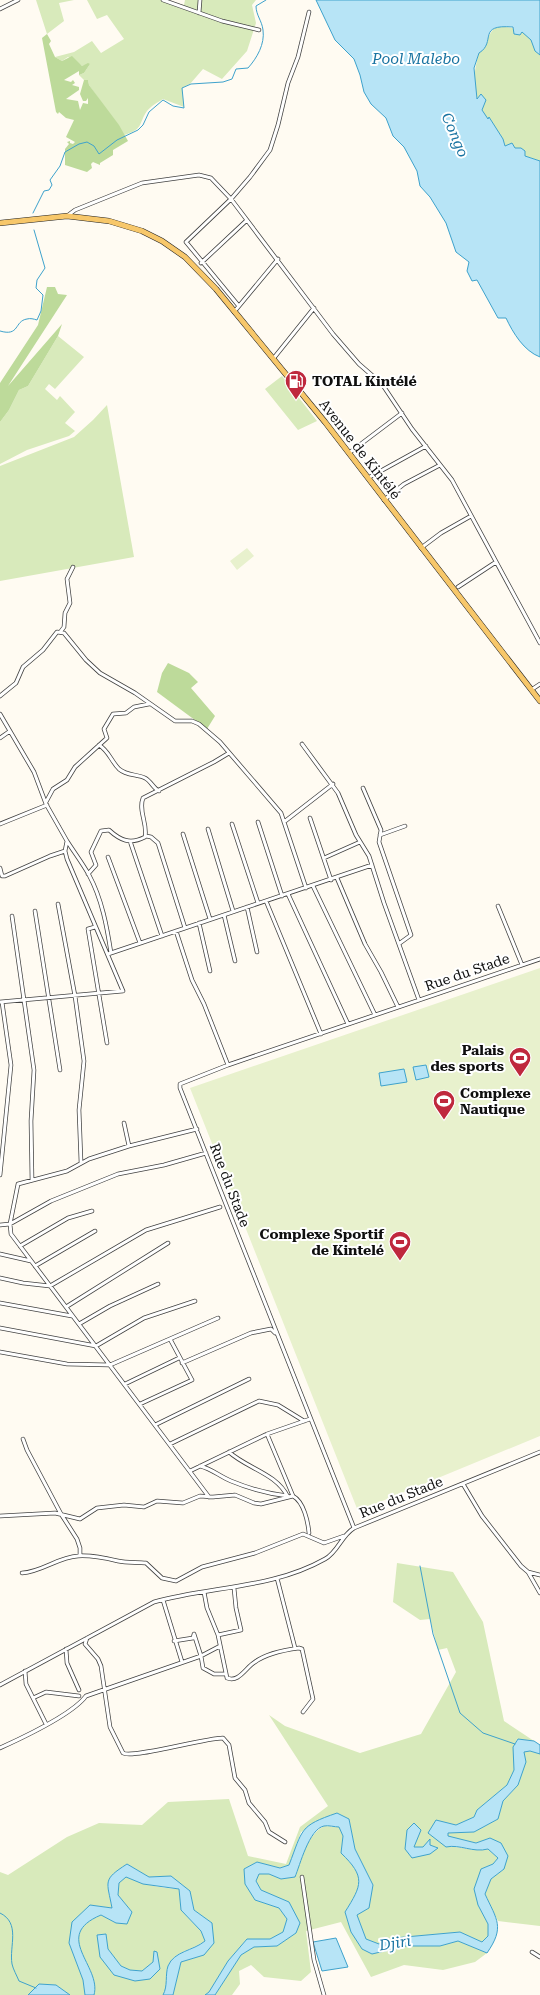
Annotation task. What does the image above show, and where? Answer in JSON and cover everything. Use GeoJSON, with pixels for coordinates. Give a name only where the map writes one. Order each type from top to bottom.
{"type":"FeatureCollection","features":[{"type":"Feature","properties":{"kind":"main road","name":"Avenue de Kintélé"},"geometry":{"type":"LineString","coordinates":[[0,223],[67,216],[95,218],[119,223],[142,231],[162,241],[190,262],[273,359],[349,454],[540,701]]}},
{"type":"Feature","properties":{"kind":"street"},"geometry":{"type":"LineString","coordinates":[[0,9],[18,0]]}},
{"type":"Feature","properties":{"kind":"street"},"geometry":{"type":"LineString","coordinates":[[162,0],[222,21],[258,30]]}},
{"type":"Feature","properties":{"kind":"street"},"geometry":{"type":"LineString","coordinates":[[199,13],[200,0]]}},
{"type":"Feature","properties":{"kind":"street"},"geometry":{"type":"LineString","coordinates":[[238,305],[186,242],[231,199],[270,150],[288,84],[298,56],[309,12]]}},
{"type":"Feature","properties":{"kind":"street"},"geometry":{"type":"LineString","coordinates":[[67,216],[75,210],[138,184],[177,177],[205,176],[211,178],[231,199],[314,308],[359,364],[382,384],[452,480],[540,643]]}},
{"type":"Feature","properties":{"kind":"street"},"geometry":{"type":"LineString","coordinates":[[202,263],[247,220]]}},
{"type":"Feature","properties":{"kind":"street"},"geometry":{"type":"LineString","coordinates":[[234,312],[238,305],[278,259]]}},
{"type":"Feature","properties":{"kind":"street"},"geometry":{"type":"LineString","coordinates":[[273,359],[314,308]]}},
{"type":"Feature","properties":{"kind":"street"},"geometry":{"type":"LineString","coordinates":[[349,454],[402,413]]}},
{"type":"Feature","properties":{"kind":"street"},"geometry":{"type":"LineString","coordinates":[[368,478],[426,446]]}},
{"type":"Feature","properties":{"kind":"street"},"geometry":{"type":"LineString","coordinates":[[384,500],[404,484],[440,465]]}},
{"type":"Feature","properties":{"kind":"street"},"geometry":{"type":"LineString","coordinates":[[421,548],[441,533],[471,516]]}},
{"type":"Feature","properties":{"kind":"street"},"geometry":{"type":"LineString","coordinates":[[458,587],[496,562]]}},
{"type":"Feature","properties":{"kind":"street"},"geometry":{"type":"LineString","coordinates":[[0,696],[16,683],[23,667],[35,658],[54,635],[61,631],[64,627],[65,613],[70,604],[67,579],[74,567]]}},
{"type":"Feature","properties":{"kind":"street"},"geometry":{"type":"LineString","coordinates":[[61,631],[100,673],[135,693],[175,721],[192,721],[198,724],[220,742],[281,813],[306,888]]}},
{"type":"Feature","properties":{"kind":"street"},"geometry":{"type":"LineString","coordinates":[[531,690],[540,684]]}},
{"type":"Feature","properties":{"kind":"street"},"geometry":{"type":"LineString","coordinates":[[0,824],[46,804],[54,789],[67,780],[75,766],[107,738],[104,729],[113,714],[126,713],[134,707],[149,704]]}},
{"type":"Feature","properties":{"kind":"street"},"geometry":{"type":"LineString","coordinates":[[0,714],[34,772],[46,804],[88,874],[101,906],[108,932],[110,954]]}},
{"type":"Feature","properties":{"kind":"street"},"geometry":{"type":"LineString","coordinates":[[0,738],[10,731]]}},
{"type":"Feature","properties":{"kind":"street"},"geometry":{"type":"LineString","coordinates":[[302,744],[333,784],[360,842],[369,856],[384,903],[400,943],[419,1000]]}},
{"type":"Feature","properties":{"kind":"street"},"geometry":{"type":"LineString","coordinates":[[99,745],[106,750],[118,768],[124,773],[145,778],[151,785],[159,790]]}},
{"type":"Feature","properties":{"kind":"street"},"geometry":{"type":"LineString","coordinates":[[146,836],[141,803],[143,798],[229,753]]}},
{"type":"Feature","properties":{"kind":"street"},"geometry":{"type":"LineString","coordinates":[[284,822],[333,784]]}},
{"type":"Feature","properties":{"kind":"street"},"geometry":{"type":"LineString","coordinates":[[148,796],[151,785]]}},
{"type":"Feature","properties":{"kind":"street"},"geometry":{"type":"LineString","coordinates":[[363,788],[380,827],[379,842],[411,935],[400,943]]}},
{"type":"Feature","properties":{"kind":"street"},"geometry":{"type":"LineString","coordinates":[[310,818],[331,880]]}},
{"type":"Feature","properties":{"kind":"street"},"geometry":{"type":"LineString","coordinates":[[258,822],[282,896]]}},
{"type":"Feature","properties":{"kind":"street"},"geometry":{"type":"LineString","coordinates":[[232,824],[258,903]]}},
{"type":"Feature","properties":{"kind":"street"},"geometry":{"type":"LineString","coordinates":[[380,834],[405,826]]}},
{"type":"Feature","properties":{"kind":"street"},"geometry":{"type":"LineString","coordinates":[[208,829],[233,912]]}},
{"type":"Feature","properties":{"kind":"street"},"geometry":{"type":"LineString","coordinates":[[88,874],[96,865],[91,852],[101,831],[109,830],[118,838],[130,840],[142,839],[146,836],[151,837],[158,843],[185,928]]}},
{"type":"Feature","properties":{"kind":"street"},"geometry":{"type":"LineString","coordinates":[[183,834],[210,919]]}},
{"type":"Feature","properties":{"kind":"street"},"geometry":{"type":"LineString","coordinates":[[130,840],[162,936]]}},
{"type":"Feature","properties":{"kind":"street"},"geometry":{"type":"LineString","coordinates":[[0,1175],[11,1065],[1,1002],[123,991],[110,954],[95,928],[65,852],[67,841]]}},
{"type":"Feature","properties":{"kind":"street"},"geometry":{"type":"LineString","coordinates":[[324,858],[360,842]]}},
{"type":"Feature","properties":{"kind":"street"},"geometry":{"type":"LineString","coordinates":[[0,868],[2,876],[5,876],[50,856],[65,852]]}},
{"type":"Feature","properties":{"kind":"street"},"geometry":{"type":"LineString","coordinates":[[108,857],[140,943]]}},
{"type":"Feature","properties":{"kind":"street"},"geometry":{"type":"LineString","coordinates":[[110,954],[372,865]]}},
{"type":"Feature","properties":{"kind":"street"},"geometry":{"type":"LineString","coordinates":[[337,878],[365,944],[398,1007]]}},
{"type":"Feature","properties":{"kind":"street"},"geometry":{"type":"LineString","coordinates":[[313,886],[375,1015]]}},
{"type":"Feature","properties":{"kind":"street"},"geometry":{"type":"LineString","coordinates":[[288,894],[348,1024]]}},
{"type":"Feature","properties":{"kind":"street"},"geometry":{"type":"LineString","coordinates":[[266,901],[321,1034]]}},
{"type":"Feature","properties":{"kind":"street"},"geometry":{"type":"LineString","coordinates":[[58,904],[75,996],[84,1061],[79,1110],[81,1162]]}},
{"type":"Feature","properties":{"kind":"street"},"geometry":{"type":"LineString","coordinates":[[498,906],[522,965]]}},
{"type":"Feature","properties":{"kind":"street"},"geometry":{"type":"LineString","coordinates":[[247,907],[257,952]]}},
{"type":"Feature","properties":{"kind":"street"},"geometry":{"type":"LineString","coordinates":[[35,911],[50,998],[60,1070]]}},
{"type":"Feature","properties":{"kind":"street"},"geometry":{"type":"LineString","coordinates":[[224,915],[235,961]]}},
{"type":"Feature","properties":{"kind":"street"},"geometry":{"type":"LineString","coordinates":[[12,916],[34,1070],[31,1121],[32,1180]]}},
{"type":"Feature","properties":{"kind":"street"},"geometry":{"type":"LineString","coordinates":[[199,923],[210,971]]}},
{"type":"Feature","properties":{"kind":"street"},"geometry":{"type":"LineString","coordinates":[[95,928],[88,929],[100,993],[107,1043]]}},
{"type":"Feature","properties":{"kind":"street"},"geometry":{"type":"LineString","coordinates":[[176,931],[192,980],[204,1004],[228,1065]]}},
{"type":"Feature","properties":{"kind":"street","name":"Rue du Stade"},"geometry":{"type":"LineString","coordinates":[[540,959],[228,1065],[180,1084],[277,1335],[354,1528],[540,1452]]}},
{"type":"Feature","properties":{"kind":"street"},"geometry":{"type":"LineString","coordinates":[[124,1123],[128,1146]]}},
{"type":"Feature","properties":{"kind":"street"},"geometry":{"type":"LineString","coordinates":[[197,1129],[128,1146],[81,1162],[67,1171],[18,1184],[10,1224],[11,1234],[209,1497]]}},
{"type":"Feature","properties":{"kind":"street"},"geometry":{"type":"LineString","coordinates":[[0,1226],[10,1224],[51,1202],[118,1174],[164,1165],[206,1153]]}},
{"type":"Feature","properties":{"kind":"street"},"geometry":{"type":"LineString","coordinates":[[0,1278],[23,1283],[50,1286],[146,1230],[220,1207]]}},
{"type":"Feature","properties":{"kind":"street"},"geometry":{"type":"LineString","coordinates":[[20,1246],[68,1218],[92,1211]]}},
{"type":"Feature","properties":{"kind":"street"},"geometry":{"type":"LineString","coordinates":[[35,1266],[95,1231]]}},
{"type":"Feature","properties":{"kind":"street"},"geometry":{"type":"LineString","coordinates":[[66,1307],[168,1243]]}},
{"type":"Feature","properties":{"kind":"street"},"geometry":{"type":"LineString","coordinates":[[0,1254],[31,1261]]}},
{"type":"Feature","properties":{"kind":"street"},"geometry":{"type":"LineString","coordinates":[[79,1324],[110,1306],[158,1284]]}},
{"type":"Feature","properties":{"kind":"street"},"geometry":{"type":"LineString","coordinates":[[0,1328],[96,1346],[144,1318],[195,1301]]}},
{"type":"Feature","properties":{"kind":"street"},"geometry":{"type":"LineString","coordinates":[[0,1303],[72,1316]]}},
{"type":"Feature","properties":{"kind":"street"},"geometry":{"type":"LineString","coordinates":[[0,1352],[67,1364],[110,1365],[218,1318]]}},
{"type":"Feature","properties":{"kind":"street"},"geometry":{"type":"LineString","coordinates":[[182,1363],[251,1334],[271,1329],[277,1335]]}},
{"type":"Feature","properties":{"kind":"street"},"geometry":{"type":"LineString","coordinates":[[140,1404],[192,1380],[170,1339]]}},
{"type":"Feature","properties":{"kind":"street"},"geometry":{"type":"LineString","coordinates":[[125,1384],[179,1358]]}},
{"type":"Feature","properties":{"kind":"street"},"geometry":{"type":"LineString","coordinates":[[155,1425],[249,1379]]}},
{"type":"Feature","properties":{"kind":"street"},"geometry":{"type":"LineString","coordinates":[[170,1444],[259,1401],[278,1405],[304,1421]]}},
{"type":"Feature","properties":{"kind":"street"},"geometry":{"type":"LineString","coordinates":[[190,1471],[267,1434],[310,1419]]}},
{"type":"Feature","properties":{"kind":"street"},"geometry":{"type":"LineString","coordinates":[[267,1434],[290,1496]]}},
{"type":"Feature","properties":{"kind":"street"},"geometry":{"type":"LineString","coordinates":[[23,1438],[27,1450],[61,1514],[77,1539],[80,1548],[80,1556]]}},
{"type":"Feature","properties":{"kind":"street"},"geometry":{"type":"LineString","coordinates":[[229,1452],[237,1459],[268,1474],[290,1496]]}},
{"type":"Feature","properties":{"kind":"street"},"geometry":{"type":"LineString","coordinates":[[199,1466],[210,1468],[230,1480],[258,1490],[290,1496],[297,1499],[306,1517],[309,1533]]}},
{"type":"Feature","properties":{"kind":"street"},"geometry":{"type":"LineString","coordinates":[[463,1484],[482,1516],[521,1566],[528,1572],[540,1593]]}},
{"type":"Feature","properties":{"kind":"street"},"geometry":{"type":"LineString","coordinates":[[0,1516],[55,1513],[80,1519],[97,1508],[124,1505],[144,1507],[157,1501],[183,1503],[194,1498],[235,1495],[254,1503],[261,1504],[290,1496]]}},
{"type":"Feature","properties":{"kind":"street"},"geometry":{"type":"LineString","coordinates":[[0,1685],[140,1609],[163,1600],[234,1588],[277,1578],[305,1569],[329,1557],[344,1536],[354,1528]]}},
{"type":"Feature","properties":{"kind":"street"},"geometry":{"type":"LineString","coordinates":[[22,1573],[35,1572],[61,1560],[80,1556],[146,1562],[162,1578],[176,1581],[202,1567],[255,1553],[303,1534],[324,1543],[344,1536]]}},
{"type":"Feature","properties":{"kind":"street"},"geometry":{"type":"LineString","coordinates":[[528,1572],[540,1575]]}},
{"type":"Feature","properties":{"kind":"street"},"geometry":{"type":"LineString","coordinates":[[277,1578],[296,1648]]}},
{"type":"Feature","properties":{"kind":"street"},"geometry":{"type":"LineString","coordinates":[[218,1634],[241,1630],[236,1608],[234,1588]]}},
{"type":"Feature","properties":{"kind":"street"},"geometry":{"type":"LineString","coordinates":[[204,1592],[207,1608],[218,1634],[225,1674],[229,1679],[237,1678],[253,1662],[264,1656],[296,1648],[302,1649],[313,1699],[303,1712]]}},
{"type":"Feature","properties":{"kind":"street"},"geometry":{"type":"LineString","coordinates":[[163,1600],[174,1641],[182,1662]]}},
{"type":"Feature","properties":{"kind":"street"},"geometry":{"type":"LineString","coordinates":[[174,1641],[193,1638],[194,1634],[204,1669],[214,1674],[225,1674]]}},
{"type":"Feature","properties":{"kind":"street"},"geometry":{"type":"LineString","coordinates":[[87,1638],[85,1644],[100,1663],[110,1727],[120,1749],[126,1755],[204,1739],[223,1738],[227,1740],[235,1778],[245,1790],[249,1803],[265,1822],[269,1832],[285,1842]]}},
{"type":"Feature","properties":{"kind":"street"},"geometry":{"type":"LineString","coordinates":[[0,1748],[22,1738],[76,1707],[86,1696],[201,1656],[220,1646]]}},
{"type":"Feature","properties":{"kind":"street"},"geometry":{"type":"LineString","coordinates":[[66,1649],[67,1663],[78,1690]]}},
{"type":"Feature","properties":{"kind":"street"},"geometry":{"type":"LineString","coordinates":[[25,1671],[26,1682],[46,1724]]}},
{"type":"Feature","properties":{"kind":"street"},"geometry":{"type":"LineString","coordinates":[[33,1698],[46,1692],[79,1696]]}},
{"type":"Feature","properties":{"kind":"street"},"geometry":{"type":"LineString","coordinates":[[302,1877],[314,1960],[324,1995]]}},
{"type":"Feature","properties":{"kind":"street"},"geometry":{"type":"LineString","coordinates":[[532,1952],[540,1957]]}},
{"type":"Feature","properties":{"kind":"green space"},"geometry":{"type":"Polygon","coordinates":[[[36,0],[74,0],[59,3],[64,21],[47,34],[36,0]]]}},
{"type":"Feature","properties":{"kind":"green space"},"geometry":{"type":"Polygon","coordinates":[[[87,0],[165,0],[184,5],[185,0],[256,0],[252,5],[256,23],[247,51],[222,79],[203,69],[190,84],[182,88],[184,107],[163,99],[147,111],[140,126],[135,131],[124,135],[89,85],[88,80],[84,80],[79,75],[84,73],[90,64],[82,66],[68,57],[62,61],[55,57],[74,52],[92,41],[101,53],[124,39],[107,15],[97,19],[87,0]]]}},
{"type":"Feature","properties":{"kind":"green space"},"geometry":{"type":"Polygon","coordinates":[[[497,26],[512,28],[526,34],[540,55],[540,161],[525,156],[515,149],[505,146],[503,139],[489,117],[488,120],[476,95],[474,80],[479,53],[484,48],[493,29],[497,26]]]}},
{"type":"Feature","properties":{"kind":"green space"},"geometry":{"type":"Polygon","coordinates":[[[47,34],[51,41],[49,44],[55,57],[62,61],[72,56],[82,66],[88,63],[90,64],[84,73],[79,75],[79,71],[64,80],[71,82],[73,80],[75,83],[72,85],[79,87],[79,90],[66,99],[78,101],[80,110],[83,103],[88,104],[88,98],[86,101],[83,101],[80,94],[84,80],[88,80],[89,85],[119,125],[128,141],[113,150],[113,155],[100,163],[100,165],[93,162],[91,164],[92,168],[87,172],[65,165],[65,149],[69,144],[67,142],[70,141],[70,143],[73,144],[75,142],[66,137],[74,120],[66,118],[59,112],[58,114],[56,112],[42,38],[47,34]]]}},
{"type":"Feature","properties":{"kind":"green space"},"geometry":{"type":"Polygon","coordinates":[[[47,287],[55,287],[58,294],[67,295],[8,386],[62,324],[58,336],[28,386],[19,390],[9,410],[0,422],[0,383],[38,325],[47,287]]]}},
{"type":"Feature","properties":{"kind":"green space"},"geometry":{"type":"Polygon","coordinates":[[[58,336],[84,357],[55,389],[49,384],[45,389],[57,400],[60,396],[75,412],[65,423],[75,431],[69,436],[27,450],[0,464],[0,422],[9,410],[19,390],[28,386],[58,336]]]}},
{"type":"Feature","properties":{"kind":"green space"},"geometry":{"type":"Polygon","coordinates":[[[282,376],[317,421],[298,430],[265,389],[282,376]]]}},
{"type":"Feature","properties":{"kind":"green space"},"geometry":{"type":"Polygon","coordinates":[[[107,405],[134,557],[0,581],[0,466],[74,437],[107,405]]]}},
{"type":"Feature","properties":{"kind":"green space"},"geometry":{"type":"Polygon","coordinates":[[[247,548],[254,556],[237,570],[230,561],[247,548]]]}},
{"type":"Feature","properties":{"kind":"green space"},"geometry":{"type":"Polygon","coordinates":[[[168,663],[189,673],[198,682],[191,688],[215,716],[207,729],[157,692],[162,673],[168,663]]]}},
{"type":"Feature","properties":{"kind":"green space","name":"Complexe Sportif de Kintelé"},"geometry":{"type":"Polygon","coordinates":[[[540,968],[540,1436],[358,1511],[190,1088],[540,968]]]}},
{"type":"Feature","properties":{"kind":"green space"},"geometry":{"type":"Polygon","coordinates":[[[397,1563],[453,1572],[483,1622],[504,1721],[534,1741],[517,1739],[514,1747],[514,1770],[507,1785],[477,1810],[474,1817],[456,1825],[436,1820],[446,1847],[477,1850],[488,1849],[498,1858],[493,1864],[481,1869],[478,1905],[488,1924],[488,1936],[482,1942],[460,1932],[394,1938],[379,1944],[366,1939],[357,1915],[373,1885],[355,1849],[349,1819],[337,1813],[301,1832],[289,1865],[280,1868],[257,1862],[244,1869],[255,1900],[279,1908],[287,1919],[283,1932],[270,1939],[247,1939],[228,1961],[209,1992],[205,1995],[173,1995],[181,1962],[204,1955],[212,1923],[194,1910],[190,1891],[171,1876],[149,1877],[127,1864],[114,1874],[108,1882],[108,1892],[112,1908],[90,1905],[69,1943],[83,1980],[85,1995],[70,1995],[56,1985],[39,1984],[28,1995],[0,1995],[0,1872],[8,1875],[67,1837],[99,1823],[142,1825],[168,1802],[229,1799],[248,1856],[286,1864],[300,1827],[328,1806],[269,1715],[285,1726],[360,1753],[421,1734],[456,1672],[447,1648],[438,1650],[430,1619],[420,1620],[393,1602],[397,1563]]]}},
{"type":"Feature","properties":{"kind":"green space"},"geometry":{"type":"Polygon","coordinates":[[[530,1751],[540,1754],[540,1926],[498,1921],[485,1894],[491,1879],[504,1869],[490,1838],[476,1843],[448,1836],[447,1833],[474,1832],[498,1819],[503,1801],[518,1785],[524,1752],[530,1751]]]}},
{"type":"Feature","properties":{"kind":"green space"},"geometry":{"type":"Polygon","coordinates":[[[324,1826],[339,1827],[343,1836],[341,1853],[349,1861],[358,1875],[358,1888],[345,1912],[351,1932],[387,1951],[406,1946],[440,1946],[458,1941],[487,1953],[475,1962],[443,1970],[404,1965],[371,1977],[341,1922],[306,1931],[311,1972],[301,1981],[264,1977],[251,1965],[239,1971],[240,1984],[232,1995],[215,1995],[241,1955],[254,1947],[277,1946],[296,1933],[289,1902],[261,1890],[256,1881],[258,1874],[269,1874],[281,1879],[295,1877],[305,1848],[318,1830],[324,1826]]]}},
{"type":"Feature","properties":{"kind":"green space"},"geometry":{"type":"Polygon","coordinates":[[[126,1876],[152,1886],[179,1889],[181,1910],[201,1931],[205,1941],[179,1954],[171,1961],[167,1969],[163,1995],[94,1995],[95,1984],[78,1942],[80,1932],[86,1923],[101,1915],[116,1923],[132,1912],[118,1895],[119,1882],[126,1876]],[[106,1934],[97,1935],[114,1975],[160,1969],[154,1951],[154,1962],[142,1971],[130,1970],[121,1966],[108,1949],[106,1934]]]}},
{"type":"Feature","properties":{"kind":"water","name":"Pool Malebo"},"geometry":{"type":"Polygon","coordinates":[[[316,0],[540,0],[540,55],[535,51],[531,40],[522,32],[520,35],[514,34],[513,27],[495,28],[491,31],[484,49],[479,53],[474,68],[477,99],[481,94],[486,100],[482,110],[488,119],[489,117],[503,139],[505,146],[512,143],[515,148],[521,148],[525,151],[525,156],[540,161],[540,357],[524,346],[512,330],[506,318],[498,318],[477,280],[472,281],[467,271],[469,262],[456,252],[446,223],[430,197],[420,186],[417,171],[404,147],[393,136],[386,118],[371,104],[364,92],[354,59],[335,40],[316,0]]]}},
{"type":"Feature","properties":{"kind":"water"},"geometry":{"type":"Polygon","coordinates":[[[426,1065],[429,1077],[416,1080],[413,1067],[426,1065]]]}},
{"type":"Feature","properties":{"kind":"water"},"geometry":{"type":"Polygon","coordinates":[[[404,1069],[407,1082],[381,1086],[379,1073],[404,1069]]]}},
{"type":"Feature","properties":{"kind":"water","name":"Djiri"},"geometry":{"type":"Polygon","coordinates":[[[518,1739],[534,1741],[540,1745],[540,1754],[530,1751],[524,1752],[526,1762],[518,1785],[503,1801],[498,1819],[474,1832],[448,1833],[448,1836],[476,1843],[490,1838],[501,1843],[508,1856],[504,1869],[491,1879],[485,1894],[496,1917],[497,1924],[496,1936],[487,1953],[458,1941],[440,1946],[406,1946],[372,1954],[362,1949],[351,1932],[345,1912],[358,1888],[358,1875],[349,1861],[341,1853],[343,1836],[339,1827],[324,1826],[314,1834],[310,1840],[302,1856],[295,1877],[281,1879],[269,1874],[259,1874],[256,1881],[261,1890],[289,1902],[300,1923],[296,1933],[277,1946],[254,1947],[241,1955],[215,1995],[205,1995],[209,1992],[228,1961],[247,1939],[270,1939],[283,1932],[287,1919],[279,1908],[255,1900],[245,1884],[244,1869],[257,1862],[280,1868],[289,1865],[300,1836],[304,1830],[315,1822],[337,1813],[349,1819],[355,1849],[373,1885],[369,1908],[357,1915],[366,1939],[379,1944],[394,1938],[460,1932],[482,1942],[488,1936],[488,1924],[478,1905],[474,1889],[481,1869],[493,1864],[498,1858],[488,1849],[477,1850],[451,1846],[446,1847],[428,1833],[436,1820],[456,1825],[474,1817],[477,1810],[507,1785],[514,1770],[513,1747],[518,1739]]]}},
{"type":"Feature","properties":{"kind":"water"},"geometry":{"type":"Polygon","coordinates":[[[414,1823],[421,1830],[414,1847],[423,1847],[430,1839],[430,1845],[438,1848],[430,1854],[412,1858],[405,1849],[407,1830],[414,1823]]]}},
{"type":"Feature","properties":{"kind":"water"},"geometry":{"type":"Polygon","coordinates":[[[127,1864],[149,1877],[171,1876],[190,1891],[194,1910],[212,1923],[214,1943],[204,1955],[181,1962],[173,1995],[163,1995],[168,1966],[179,1954],[205,1941],[201,1931],[181,1910],[179,1889],[143,1884],[126,1877],[119,1883],[118,1895],[132,1912],[127,1924],[116,1923],[101,1915],[87,1923],[80,1932],[79,1942],[95,1984],[94,1995],[85,1995],[83,1980],[69,1943],[72,1922],[90,1905],[112,1908],[108,1882],[113,1874],[127,1864]]]}},
{"type":"Feature","properties":{"kind":"water"},"geometry":{"type":"Polygon","coordinates":[[[106,1934],[108,1949],[121,1966],[130,1970],[142,1971],[153,1962],[154,1951],[157,1952],[160,1969],[150,1979],[135,1981],[114,1975],[100,1957],[97,1935],[106,1934]]]}},
{"type":"Feature","properties":{"kind":"water"},"geometry":{"type":"Polygon","coordinates":[[[336,1938],[348,1967],[322,1971],[313,1942],[336,1938]]]}},
{"type":"Feature","properties":{"kind":"water"},"geometry":{"type":"Polygon","coordinates":[[[39,1984],[56,1985],[70,1995],[28,1995],[39,1984]]]}},
{"type":"Feature","properties":{"kind":"waterway"},"geometry":{"type":"LineString","coordinates":[[33,213],[44,191],[49,190],[52,185],[50,180],[60,166],[65,152],[79,144],[87,142],[94,146],[99,154],[117,140],[138,130],[143,125],[149,112],[163,100],[173,106],[184,108],[182,88],[191,84],[223,82],[232,79],[236,69],[248,68],[262,46],[263,40],[262,27],[256,6],[266,0]]}},
{"type":"Feature","properties":{"kind":"waterway"},"geometry":{"type":"LineString","coordinates":[[0,331],[11,332],[23,320],[37,320],[41,311],[43,295],[36,288],[37,280],[45,268],[34,230]]}},
{"type":"Feature","properties":{"kind":"waterway"},"geometry":{"type":"LineString","coordinates":[[420,1566],[433,1634],[460,1713],[483,1733],[515,1744]]}},
{"type":"Feature","properties":{"kind":"waterway"},"geometry":{"type":"LineString","coordinates":[[0,1913],[6,1917],[12,1929],[13,1936],[11,1957],[12,1964],[19,1981],[36,1988]]}},
{"type":"Feature","properties":{"kind":"place","name":"TOTAL Kintélé"},"geometry":{"type":"Point","coordinates":[296,400]}},
{"type":"Feature","properties":{"kind":"place","name":"Palais des sports"},"geometry":{"type":"Point","coordinates":[520,1078]}},
{"type":"Feature","properties":{"kind":"place","name":"Complexe Nautique"},"geometry":{"type":"Point","coordinates":[444,1120]}},
{"type":"Feature","properties":{"kind":"place","name":"Complexe Sportif de Kintelé"},"geometry":{"type":"Point","coordinates":[400,1262]}},
{"type":"Feature","properties":{"kind":"water label","name":"Congo"},"geometry":{"type":"Point","coordinates":[455,135]}}]}
